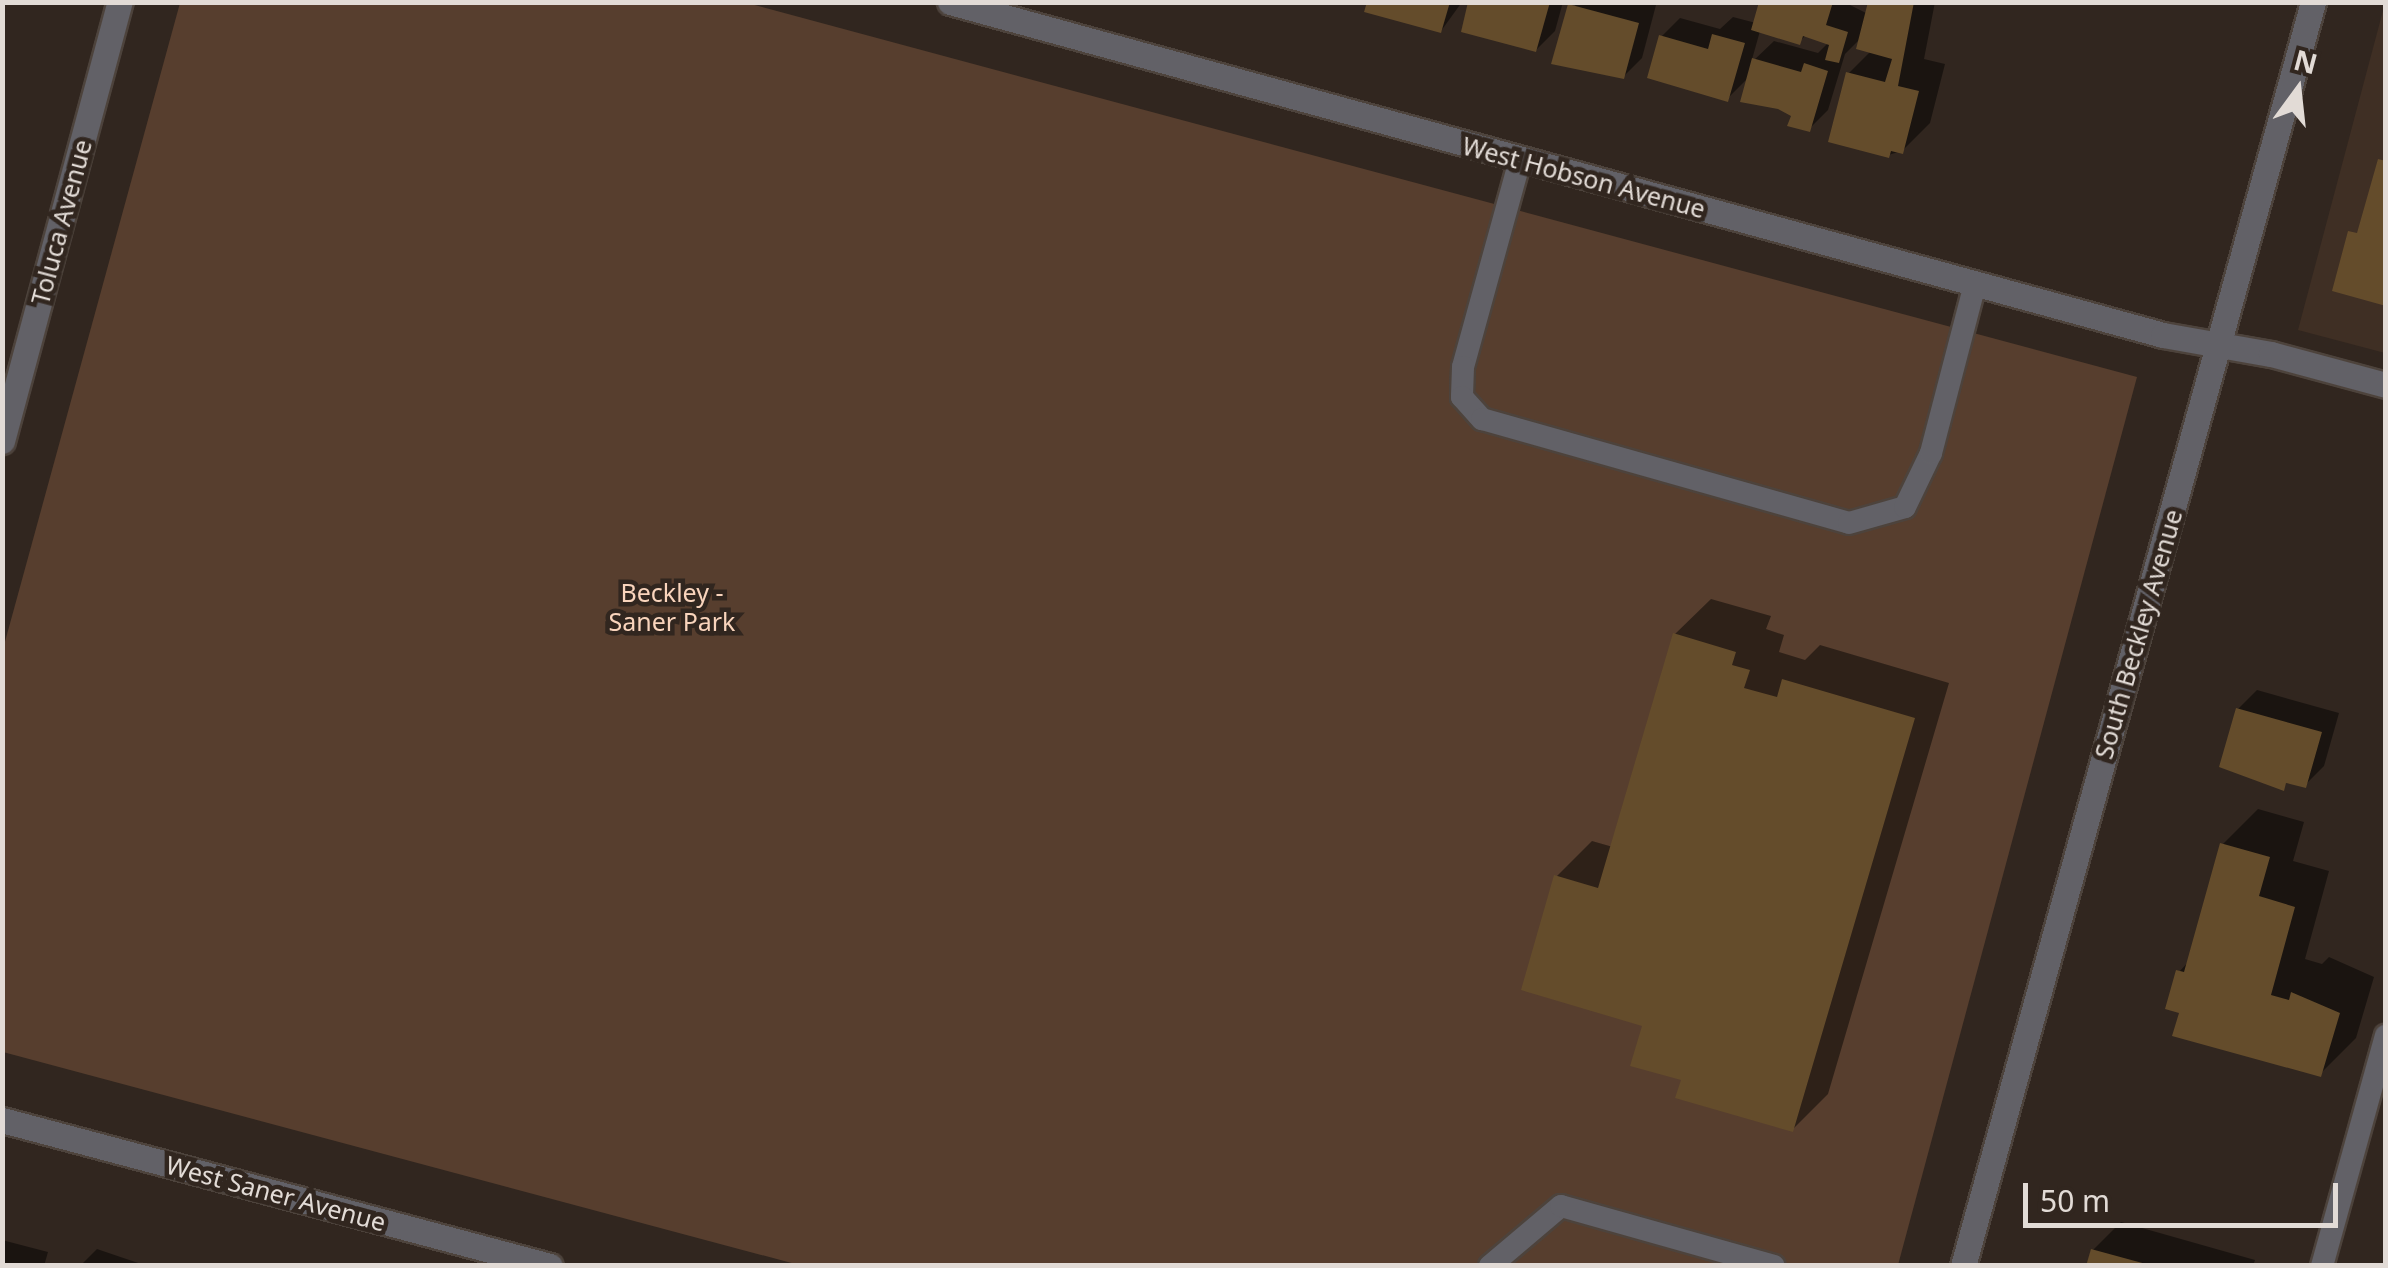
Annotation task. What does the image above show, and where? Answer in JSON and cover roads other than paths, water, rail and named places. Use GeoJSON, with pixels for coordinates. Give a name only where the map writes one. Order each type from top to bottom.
{"type":"FeatureCollection","features":[{"type":"Feature","properties":{"kind":"street","name":"Toluca Avenue"},"geometry":{"type":"LineString","coordinates":[[2,441],[7,410],[120,2]]}},
{"type":"Feature","properties":{"kind":"street","name":"West Hobson Avenue"},"geometry":{"type":"LineString","coordinates":[[950,2],[2163,335],[2218,344],[2386,385]]}},
{"type":"Feature","properties":{"kind":"street","name":"South Beckley Avenue"},"geometry":{"type":"LineString","coordinates":[[1963,1266],[2314,2]]}},
{"type":"Feature","properties":{"kind":"street","name":"West Saner Avenue"},"geometry":{"type":"LineString","coordinates":[[2,1120],[550,1266]]}},
{"type":"Feature","properties":{"kind":"lane"},"geometry":{"type":"LineString","coordinates":[[1520,160],[1463,367],[1462,397],[1482,420],[1849,523],[1904,507],[1931,453],[1975,284]]}},
{"type":"Feature","properties":{"kind":"lane"},"geometry":{"type":"LineString","coordinates":[[2322,1266],[2386,1036]]}},
{"type":"Feature","properties":{"kind":"lane"},"geometry":{"type":"LineString","coordinates":[[1490,1266],[1561,1206],[1774,1266]]}},
{"type":"Feature","properties":{"kind":"park label","name":"Beckley - Saner Park"},"geometry":{"type":"Point","coordinates":[672,608]}}]}
